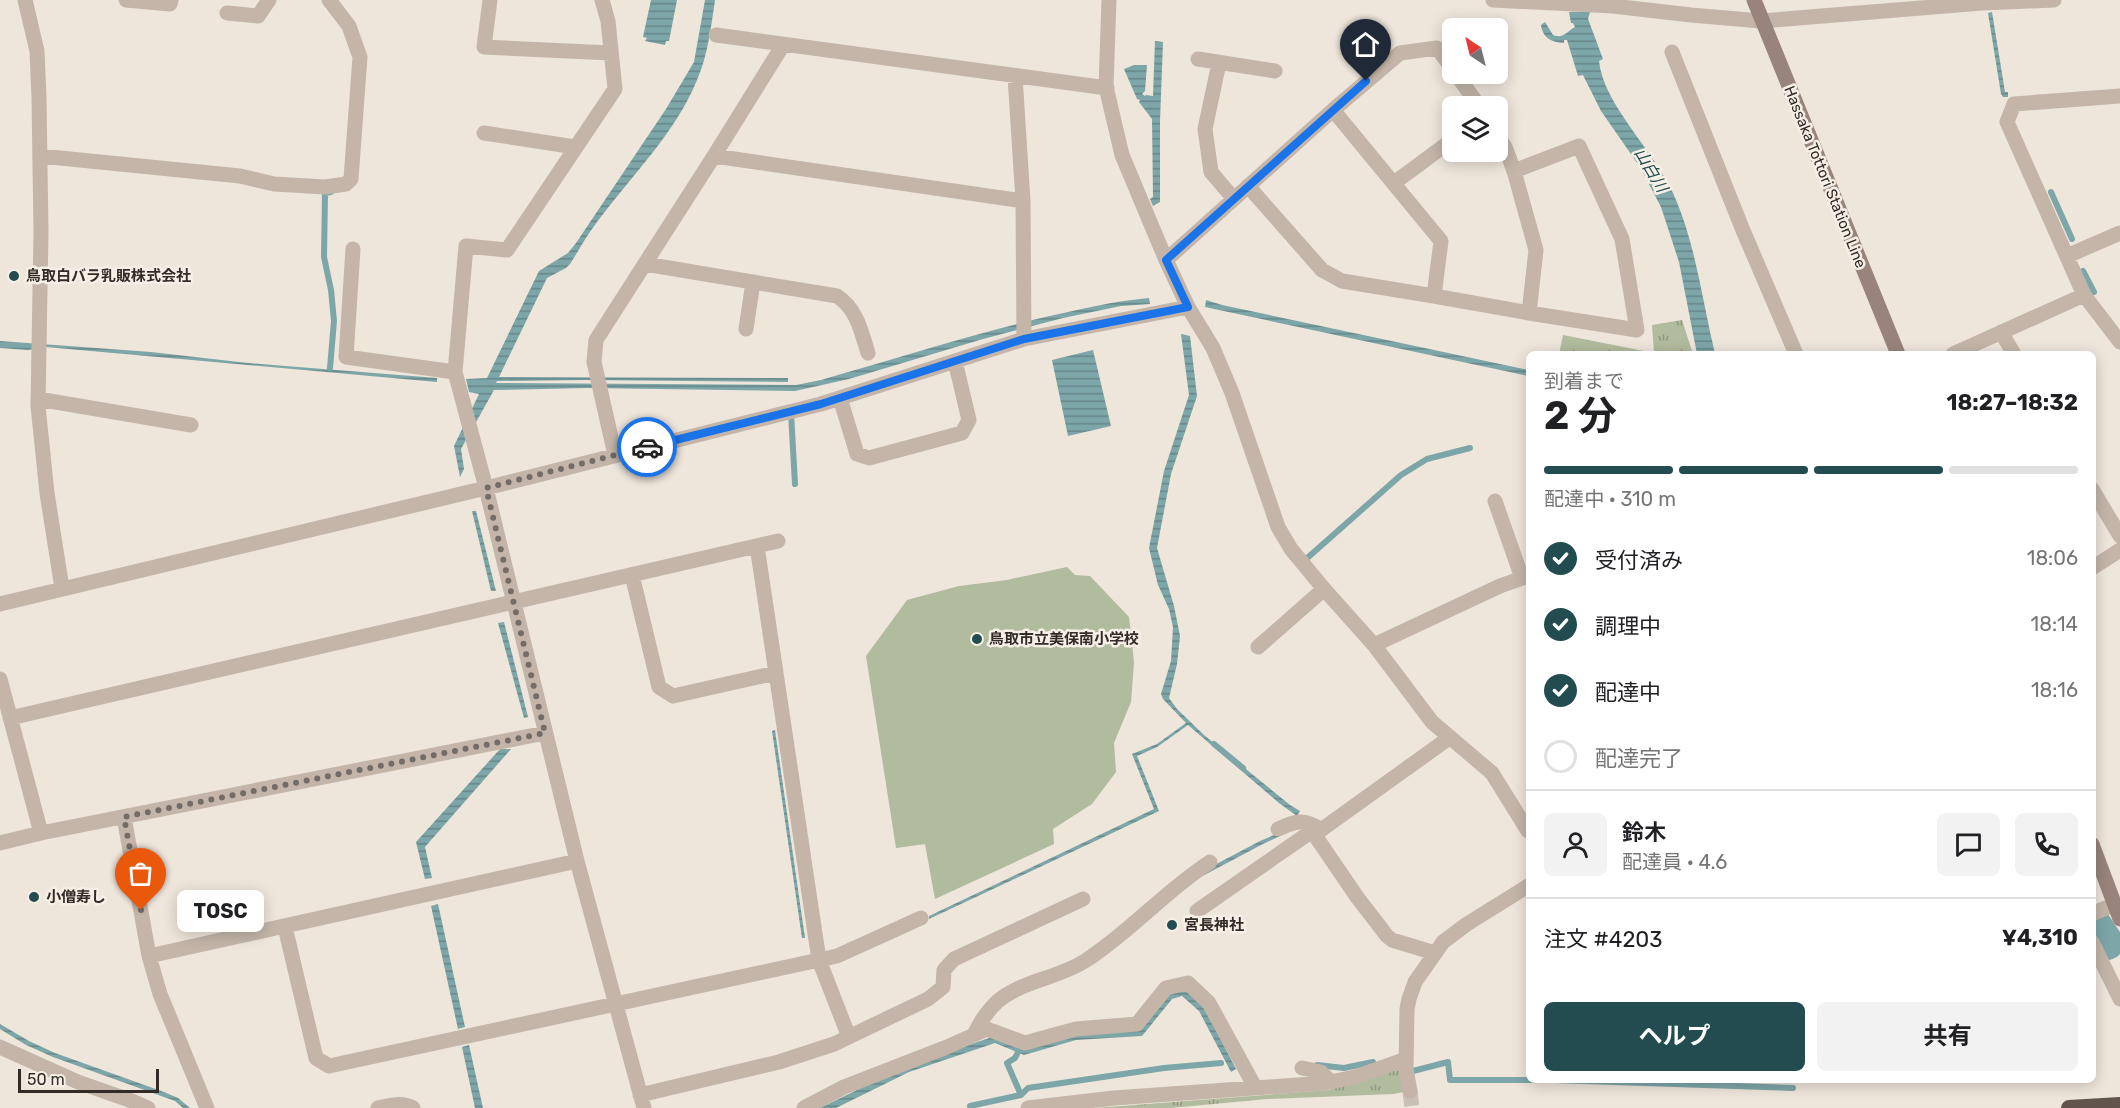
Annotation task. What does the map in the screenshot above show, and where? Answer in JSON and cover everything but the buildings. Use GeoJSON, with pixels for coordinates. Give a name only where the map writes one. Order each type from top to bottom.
{"type":"FeatureCollection","features":[{"type":"Feature","properties":{"kind":"highway"},"geometry":{"type":"LineString","coordinates":[[2069,1108],[2120,1105]]}},
{"type":"Feature","properties":{"kind":"main road","name":"Hassaka Tottori Station Line"},"geometry":{"type":"LineString","coordinates":[[1754,0],[1897,351]]}},
{"type":"Feature","properties":{"kind":"main road"},"geometry":{"type":"LineString","coordinates":[[2096,857],[2120,919]]}},
{"type":"Feature","properties":{"kind":"street"},"geometry":{"type":"LineString","coordinates":[[25,0],[37,51],[41,232],[38,399],[47,493],[62,588]]}},
{"type":"Feature","properties":{"kind":"street"},"geometry":{"type":"LineString","coordinates":[[126,0],[170,4],[171,0]]}},
{"type":"Feature","properties":{"kind":"street"},"geometry":{"type":"LineString","coordinates":[[227,13],[258,16],[269,0]]}},
{"type":"Feature","properties":{"kind":"street"},"geometry":{"type":"LineString","coordinates":[[40,156],[240,176],[274,184],[325,187],[346,184],[351,179],[360,57],[349,26],[329,0]]}},
{"type":"Feature","properties":{"kind":"street"},"geometry":{"type":"LineString","coordinates":[[490,0],[484,47],[611,53]]}},
{"type":"Feature","properties":{"kind":"street"},"geometry":{"type":"LineString","coordinates":[[602,0],[608,21],[615,89],[507,250],[466,246],[455,372],[486,488],[577,861],[642,1101],[779,1062],[849,1037],[928,999],[942,987],[944,970],[954,959],[1083,899]]}},
{"type":"Feature","properties":{"kind":"street"},"geometry":{"type":"LineString","coordinates":[[1109,0],[1107,88],[1122,155],[1166,260],[1188,307],[1213,348],[1232,393],[1278,527],[1291,549],[1324,590],[1374,645],[1432,722],[1492,773],[1526,828]]}},
{"type":"Feature","properties":{"kind":"street"},"geometry":{"type":"LineString","coordinates":[[1493,0],[1613,6],[1761,21],[1982,3],[2054,0]]}},
{"type":"Feature","properties":{"kind":"street"},"geometry":{"type":"LineString","coordinates":[[716,35],[1107,88]]}},
{"type":"Feature","properties":{"kind":"street"},"geometry":{"type":"LineString","coordinates":[[615,455],[594,362],[596,340],[783,45]]}},
{"type":"Feature","properties":{"kind":"street"},"geometry":{"type":"LineString","coordinates":[[1166,260],[1400,53],[1437,48],[1442,55]]}},
{"type":"Feature","properties":{"kind":"street"},"geometry":{"type":"LineString","coordinates":[[1672,52],[1742,228],[1795,351]]}},
{"type":"Feature","properties":{"kind":"street"},"geometry":{"type":"LineString","coordinates":[[1198,60],[1275,71]]}},
{"type":"Feature","properties":{"kind":"street"},"geometry":{"type":"LineString","coordinates":[[1219,63],[1205,129],[1211,172],[1234,199]]}},
{"type":"Feature","properties":{"kind":"street"},"geometry":{"type":"LineString","coordinates":[[1015,76],[1023,201],[1024,339]]}},
{"type":"Feature","properties":{"kind":"street"},"geometry":{"type":"LineString","coordinates":[[2120,96],[2014,104],[2007,122],[2084,295],[2120,342]]}},
{"type":"Feature","properties":{"kind":"street"},"geometry":{"type":"LineString","coordinates":[[1333,110],[1441,241],[1434,296]]}},
{"type":"Feature","properties":{"kind":"street"},"geometry":{"type":"LineString","coordinates":[[484,133],[576,147]]}},
{"type":"Feature","properties":{"kind":"street"},"geometry":{"type":"LineString","coordinates":[[1248,186],[1322,270],[1342,281],[1529,314],[1636,330],[1623,239],[1579,146],[1514,171]]}},
{"type":"Feature","properties":{"kind":"street"},"geometry":{"type":"LineString","coordinates":[[1394,183],[1442,147]]}},
{"type":"Feature","properties":{"kind":"street"},"geometry":{"type":"LineString","coordinates":[[1508,155],[1536,250],[1529,314]]}},
{"type":"Feature","properties":{"kind":"street"},"geometry":{"type":"LineString","coordinates":[[714,156],[1023,201]]}},
{"type":"Feature","properties":{"kind":"street"},"geometry":{"type":"LineString","coordinates":[[2067,256],[2120,233]]}},
{"type":"Feature","properties":{"kind":"street"},"geometry":{"type":"LineString","coordinates":[[353,249],[346,357],[455,372]]}},
{"type":"Feature","properties":{"kind":"street"},"geometry":{"type":"LineString","coordinates":[[645,264],[837,296],[848,303],[856,315],[868,353]]}},
{"type":"Feature","properties":{"kind":"street"},"geometry":{"type":"LineString","coordinates":[[746,329],[753,282]]}},
{"type":"Feature","properties":{"kind":"street"},"geometry":{"type":"LineString","coordinates":[[1960,351],[2084,295]]}},
{"type":"Feature","properties":{"kind":"street"},"geometry":{"type":"LineString","coordinates":[[0,604],[486,488],[840,398],[1024,339],[1188,307]]}},
{"type":"Feature","properties":{"kind":"street"},"geometry":{"type":"LineString","coordinates":[[2001,332],[2012,351]]}},
{"type":"Feature","properties":{"kind":"street"},"geometry":{"type":"LineString","coordinates":[[840,398],[857,454],[869,458],[962,433],[969,420],[955,361]]}},
{"type":"Feature","properties":{"kind":"street"},"geometry":{"type":"LineString","coordinates":[[38,399],[191,425]]}},
{"type":"Feature","properties":{"kind":"street"},"geometry":{"type":"LineString","coordinates":[[2096,496],[2120,537]]}},
{"type":"Feature","properties":{"kind":"street"},"geometry":{"type":"LineString","coordinates":[[1374,645],[1500,586],[1525,577],[1495,501]]}},
{"type":"Feature","properties":{"kind":"street"},"geometry":{"type":"LineString","coordinates":[[10,718],[778,541]]}},
{"type":"Feature","properties":{"kind":"street"},"geometry":{"type":"LineString","coordinates":[[757,546],[819,960],[849,1037]]}},
{"type":"Feature","properties":{"kind":"street"},"geometry":{"type":"LineString","coordinates":[[2096,565],[2120,550]]}},
{"type":"Feature","properties":{"kind":"street"},"geometry":{"type":"LineString","coordinates":[[632,575],[659,687],[673,696],[776,673]]}},
{"type":"Feature","properties":{"kind":"street"},"geometry":{"type":"LineString","coordinates":[[1258,646],[1324,590]]}},
{"type":"Feature","properties":{"kind":"street"},"geometry":{"type":"LineString","coordinates":[[0,679],[41,833]]}},
{"type":"Feature","properties":{"kind":"street"},"geometry":{"type":"LineString","coordinates":[[0,843],[545,733]]}},
{"type":"Feature","properties":{"kind":"street"},"geometry":{"type":"LineString","coordinates":[[1197,911],[1312,831],[1317,832],[1449,738]]}},
{"type":"Feature","properties":{"kind":"street"},"geometry":{"type":"LineString","coordinates":[[124,817],[149,956],[160,994],[207,1108]]}},
{"type":"Feature","properties":{"kind":"street"},"geometry":{"type":"LineString","coordinates":[[1278,829],[1291,822],[1311,822],[1357,897],[1387,936],[1392,940],[1435,953]]}},
{"type":"Feature","properties":{"kind":"street"},"geometry":{"type":"LineString","coordinates":[[149,956],[577,861]]}},
{"type":"Feature","properties":{"kind":"street"},"geometry":{"type":"LineString","coordinates":[[974,1035],[982,1019],[1000,1000],[1084,961],[1122,933],[1184,879],[1210,862]]}},
{"type":"Feature","properties":{"kind":"street"},"geometry":{"type":"LineString","coordinates":[[1410,1091],[1406,1059],[1408,999],[1415,982],[1443,942],[1467,924],[1526,887]]}},
{"type":"Feature","properties":{"kind":"street"},"geometry":{"type":"LineString","coordinates":[[2096,912],[2115,904]]}},
{"type":"Feature","properties":{"kind":"street"},"geometry":{"type":"LineString","coordinates":[[285,927],[316,1058],[329,1066],[837,956],[921,918]]}},
{"type":"Feature","properties":{"kind":"street"},"geometry":{"type":"LineString","coordinates":[[2096,950],[2120,999]]}},
{"type":"Feature","properties":{"kind":"street"},"geometry":{"type":"LineString","coordinates":[[804,1108],[844,1087],[884,1073],[987,1029],[1025,1043],[1076,1029],[1137,1024],[1166,988],[1188,982],[1209,1003],[1255,1087]]}},
{"type":"Feature","properties":{"kind":"street"},"geometry":{"type":"LineString","coordinates":[[0,1047],[78,1082],[148,1108]]}},
{"type":"Feature","properties":{"kind":"street"},"geometry":{"type":"LineString","coordinates":[[1028,1108],[1114,1098],[1330,1081],[1355,1077],[1406,1059]]}},
{"type":"Feature","properties":{"kind":"street"},"geometry":{"type":"LineString","coordinates":[[1302,1068],[1321,1072],[1330,1081]]}},
{"type":"Feature","properties":{"kind":"street"},"geometry":{"type":"LineString","coordinates":[[378,1108],[391,1105],[413,1108]]}},
{"type":"Feature","properties":{"kind":"green space"},"geometry":{"type":"Polygon","coordinates":[[[1682,320],[1692,351],[1654,351],[1652,325],[1682,320]]]}},
{"type":"Feature","properties":{"kind":"green space"},"geometry":{"type":"Polygon","coordinates":[[[1563,335],[1644,351],[1560,351],[1563,335]]]}},
{"type":"Feature","properties":{"kind":"green space"},"geometry":{"type":"Polygon","coordinates":[[[1067,567],[1075,575],[1090,576],[1129,617],[1134,662],[1131,702],[1114,743],[1116,772],[1092,804],[1053,829],[1054,844],[935,899],[925,844],[896,848],[866,656],[907,600],[959,586],[1007,580],[1067,567]]]}},
{"type":"Feature","properties":{"kind":"green space"},"geometry":{"type":"Polygon","coordinates":[[[1400,1069],[1403,1092],[1393,1094],[1267,1099],[1171,1108],[1095,1108],[1329,1090],[1400,1069]]]}},
{"type":"Feature","properties":{"kind":"water"},"geometry":{"type":"Polygon","coordinates":[[[651,0],[677,0],[669,41],[666,41],[665,45],[645,41],[647,38],[643,37],[651,0]]]}},
{"type":"Feature","properties":{"kind":"water"},"geometry":{"type":"Polygon","coordinates":[[[705,0],[715,0],[710,31],[701,70],[688,100],[665,137],[597,222],[570,264],[547,278],[499,377],[788,378],[788,382],[587,380],[497,381],[496,383],[796,385],[1041,318],[1136,299],[1149,298],[1150,304],[1121,306],[1063,318],[849,379],[795,391],[588,388],[494,390],[461,449],[464,469],[460,477],[454,446],[479,394],[469,392],[466,379],[487,378],[539,271],[568,253],[576,243],[666,109],[694,62],[705,0]]]}},
{"type":"Feature","properties":{"kind":"water"},"geometry":{"type":"Polygon","coordinates":[[[1569,12],[1590,12],[1588,19],[1603,59],[1599,61],[1610,94],[1619,111],[1665,177],[1673,193],[1693,252],[1714,351],[1696,351],[1679,262],[1661,207],[1640,167],[1601,111],[1583,75],[1578,76],[1567,40],[1564,40],[1564,43],[1552,41],[1546,37],[1541,25],[1545,22],[1553,35],[1560,36],[1575,27],[1571,23],[1569,12]]]}},
{"type":"Feature","properties":{"kind":"water"},"geometry":{"type":"Polygon","coordinates":[[[1992,12],[2005,92],[2008,92],[2008,97],[2003,97],[2001,94],[1988,13],[1992,12]]]}},
{"type":"Feature","properties":{"kind":"water"},"geometry":{"type":"Polygon","coordinates":[[[1155,41],[1163,42],[1160,202],[1153,206],[1150,199],[1153,197],[1152,119],[1137,99],[1124,69],[1134,65],[1147,65],[1145,91],[1142,94],[1153,96],[1155,41]]]}},
{"type":"Feature","properties":{"kind":"water"},"geometry":{"type":"Polygon","coordinates":[[[1206,300],[1526,370],[1526,376],[1205,307],[1206,300]]]}},
{"type":"Feature","properties":{"kind":"water"},"geometry":{"type":"Polygon","coordinates":[[[1181,334],[1190,336],[1197,396],[1171,474],[1157,548],[1180,636],[1177,664],[1169,698],[1204,735],[1300,811],[1297,816],[1279,803],[1188,725],[1157,747],[1137,756],[1159,811],[929,919],[929,916],[1154,809],[1132,754],[1157,744],[1186,723],[1161,694],[1171,661],[1173,627],[1169,609],[1158,585],[1149,548],[1164,471],[1189,395],[1181,334]]]}},
{"type":"Feature","properties":{"kind":"water"},"geometry":{"type":"Polygon","coordinates":[[[0,341],[437,378],[437,382],[46,347],[28,350],[0,348],[0,341]]]}},
{"type":"Feature","properties":{"kind":"water"},"geometry":{"type":"Polygon","coordinates":[[[1093,350],[1111,426],[1068,436],[1052,360],[1093,350]]]}},
{"type":"Feature","properties":{"kind":"water"},"geometry":{"type":"Polygon","coordinates":[[[472,511],[476,511],[496,591],[491,591],[472,511]]]}},
{"type":"Feature","properties":{"kind":"water"},"geometry":{"type":"Polygon","coordinates":[[[504,622],[528,717],[524,718],[498,623],[504,622]]]}},
{"type":"Feature","properties":{"kind":"water"},"geometry":{"type":"Polygon","coordinates":[[[775,730],[805,938],[802,938],[772,731],[775,730]]]}},
{"type":"Feature","properties":{"kind":"water"},"geometry":{"type":"Polygon","coordinates":[[[500,749],[511,749],[425,847],[432,878],[425,879],[416,842],[500,749]]]}},
{"type":"Feature","properties":{"kind":"water"},"geometry":{"type":"Polygon","coordinates":[[[1302,825],[1302,828],[1261,845],[1193,881],[1158,912],[1089,964],[1013,998],[996,1010],[992,1018],[990,1015],[995,1007],[1012,996],[1077,969],[1089,961],[1155,910],[1190,878],[1260,841],[1302,825]]]}},
{"type":"Feature","properties":{"kind":"water"},"geometry":{"type":"Polygon","coordinates":[[[438,904],[465,1027],[458,1029],[431,906],[438,904]]]}},
{"type":"Feature","properties":{"kind":"water"},"geometry":{"type":"Polygon","coordinates":[[[1183,988],[1204,1007],[1236,1069],[1231,1072],[1199,1011],[1182,996],[1172,999],[1142,1036],[1076,1040],[1024,1055],[995,1043],[909,1072],[836,1108],[820,1108],[904,1067],[995,1036],[1024,1048],[1076,1033],[1139,1029],[1168,994],[1183,988]]]}},
{"type":"Feature","properties":{"kind":"water"},"geometry":{"type":"Polygon","coordinates":[[[0,1024],[55,1053],[178,1098],[190,1108],[183,1108],[175,1101],[53,1057],[26,1045],[0,1029],[0,1024]]]}},
{"type":"Feature","properties":{"kind":"water"},"geometry":{"type":"Polygon","coordinates":[[[469,1045],[483,1108],[475,1108],[462,1047],[469,1045]]]}},
{"type":"Feature","properties":{"kind":"waterway"},"geometry":{"type":"LineString","coordinates":[[330,368],[334,321],[331,290],[324,257],[325,193],[331,192]]}},
{"type":"Feature","properties":{"kind":"waterway"},"geometry":{"type":"LineString","coordinates":[[2051,192],[2072,239]]}},
{"type":"Feature","properties":{"kind":"waterway"},"geometry":{"type":"LineString","coordinates":[[2083,271],[2094,292]]}},
{"type":"Feature","properties":{"kind":"waterway"},"geometry":{"type":"LineString","coordinates":[[791,413],[795,484]]}},
{"type":"Feature","properties":{"kind":"waterway"},"geometry":{"type":"LineString","coordinates":[[1305,560],[1401,475],[1427,459],[1470,448]]}},
{"type":"Feature","properties":{"kind":"waterway"},"geometry":{"type":"LineString","coordinates":[[1214,744],[1243,768]]}},
{"type":"Feature","properties":{"kind":"waterway","name":"山白川"},"geometry":{"type":"LineString","coordinates":[[2096,927],[2107,943]]}},
{"type":"Feature","properties":{"kind":"waterway"},"geometry":{"type":"LineString","coordinates":[[1019,1050],[1015,1058],[1007,1063],[1021,1095]]}},
{"type":"Feature","properties":{"kind":"waterway"},"geometry":{"type":"LineString","coordinates":[[1317,1065],[1344,1068],[1373,1062]]}},
{"type":"Feature","properties":{"kind":"waterway"},"geometry":{"type":"LineString","coordinates":[[1413,1071],[1448,1062],[1450,1080],[1526,1080]]}},
{"type":"Feature","properties":{"kind":"waterway"},"geometry":{"type":"LineString","coordinates":[[970,1106],[1021,1095],[1028,1088],[1164,1068],[1221,1063]]}},
{"type":"Feature","properties":{"kind":"waterway"},"geometry":{"type":"LineString","coordinates":[[1644,1083],[1793,1088]]}},
{"type":"Feature","properties":{"kind":"tunnel"},"geometry":{"type":"LineString","coordinates":[[1410,1091],[1412,1108]]}},
{"type":"Feature","properties":{"kind":"way so far"},"geometry":{"type":"LineString","coordinates":[[141,910],[124,817],[545,733],[486,488],[647,447]]}},
{"type":"Feature","properties":{"kind":"place","name":"鳥取白バラ乳販株式会社"},"geometry":{"type":"Point","coordinates":[14,276]}},
{"type":"Feature","properties":{"kind":"place","name":"鳥取市立美保南小学校"},"geometry":{"type":"Point","coordinates":[977,639]}},
{"type":"Feature","properties":{"kind":"place","name":"小僧寿し"},"geometry":{"type":"Point","coordinates":[34,897]}},
{"type":"Feature","properties":{"kind":"place","name":"TOSC"},"geometry":{"type":"Point","coordinates":[141,910]}},
{"type":"Feature","properties":{"kind":"place","name":"宮長神社"},"geometry":{"type":"Point","coordinates":[1172,925]}},
{"type":"Feature","properties":{"kind":"route"},"geometry":{"type":"LineString","coordinates":[[647,447],[821,404],[1024,339],[1188,307],[1166,260],[1366,81]]}}]}
